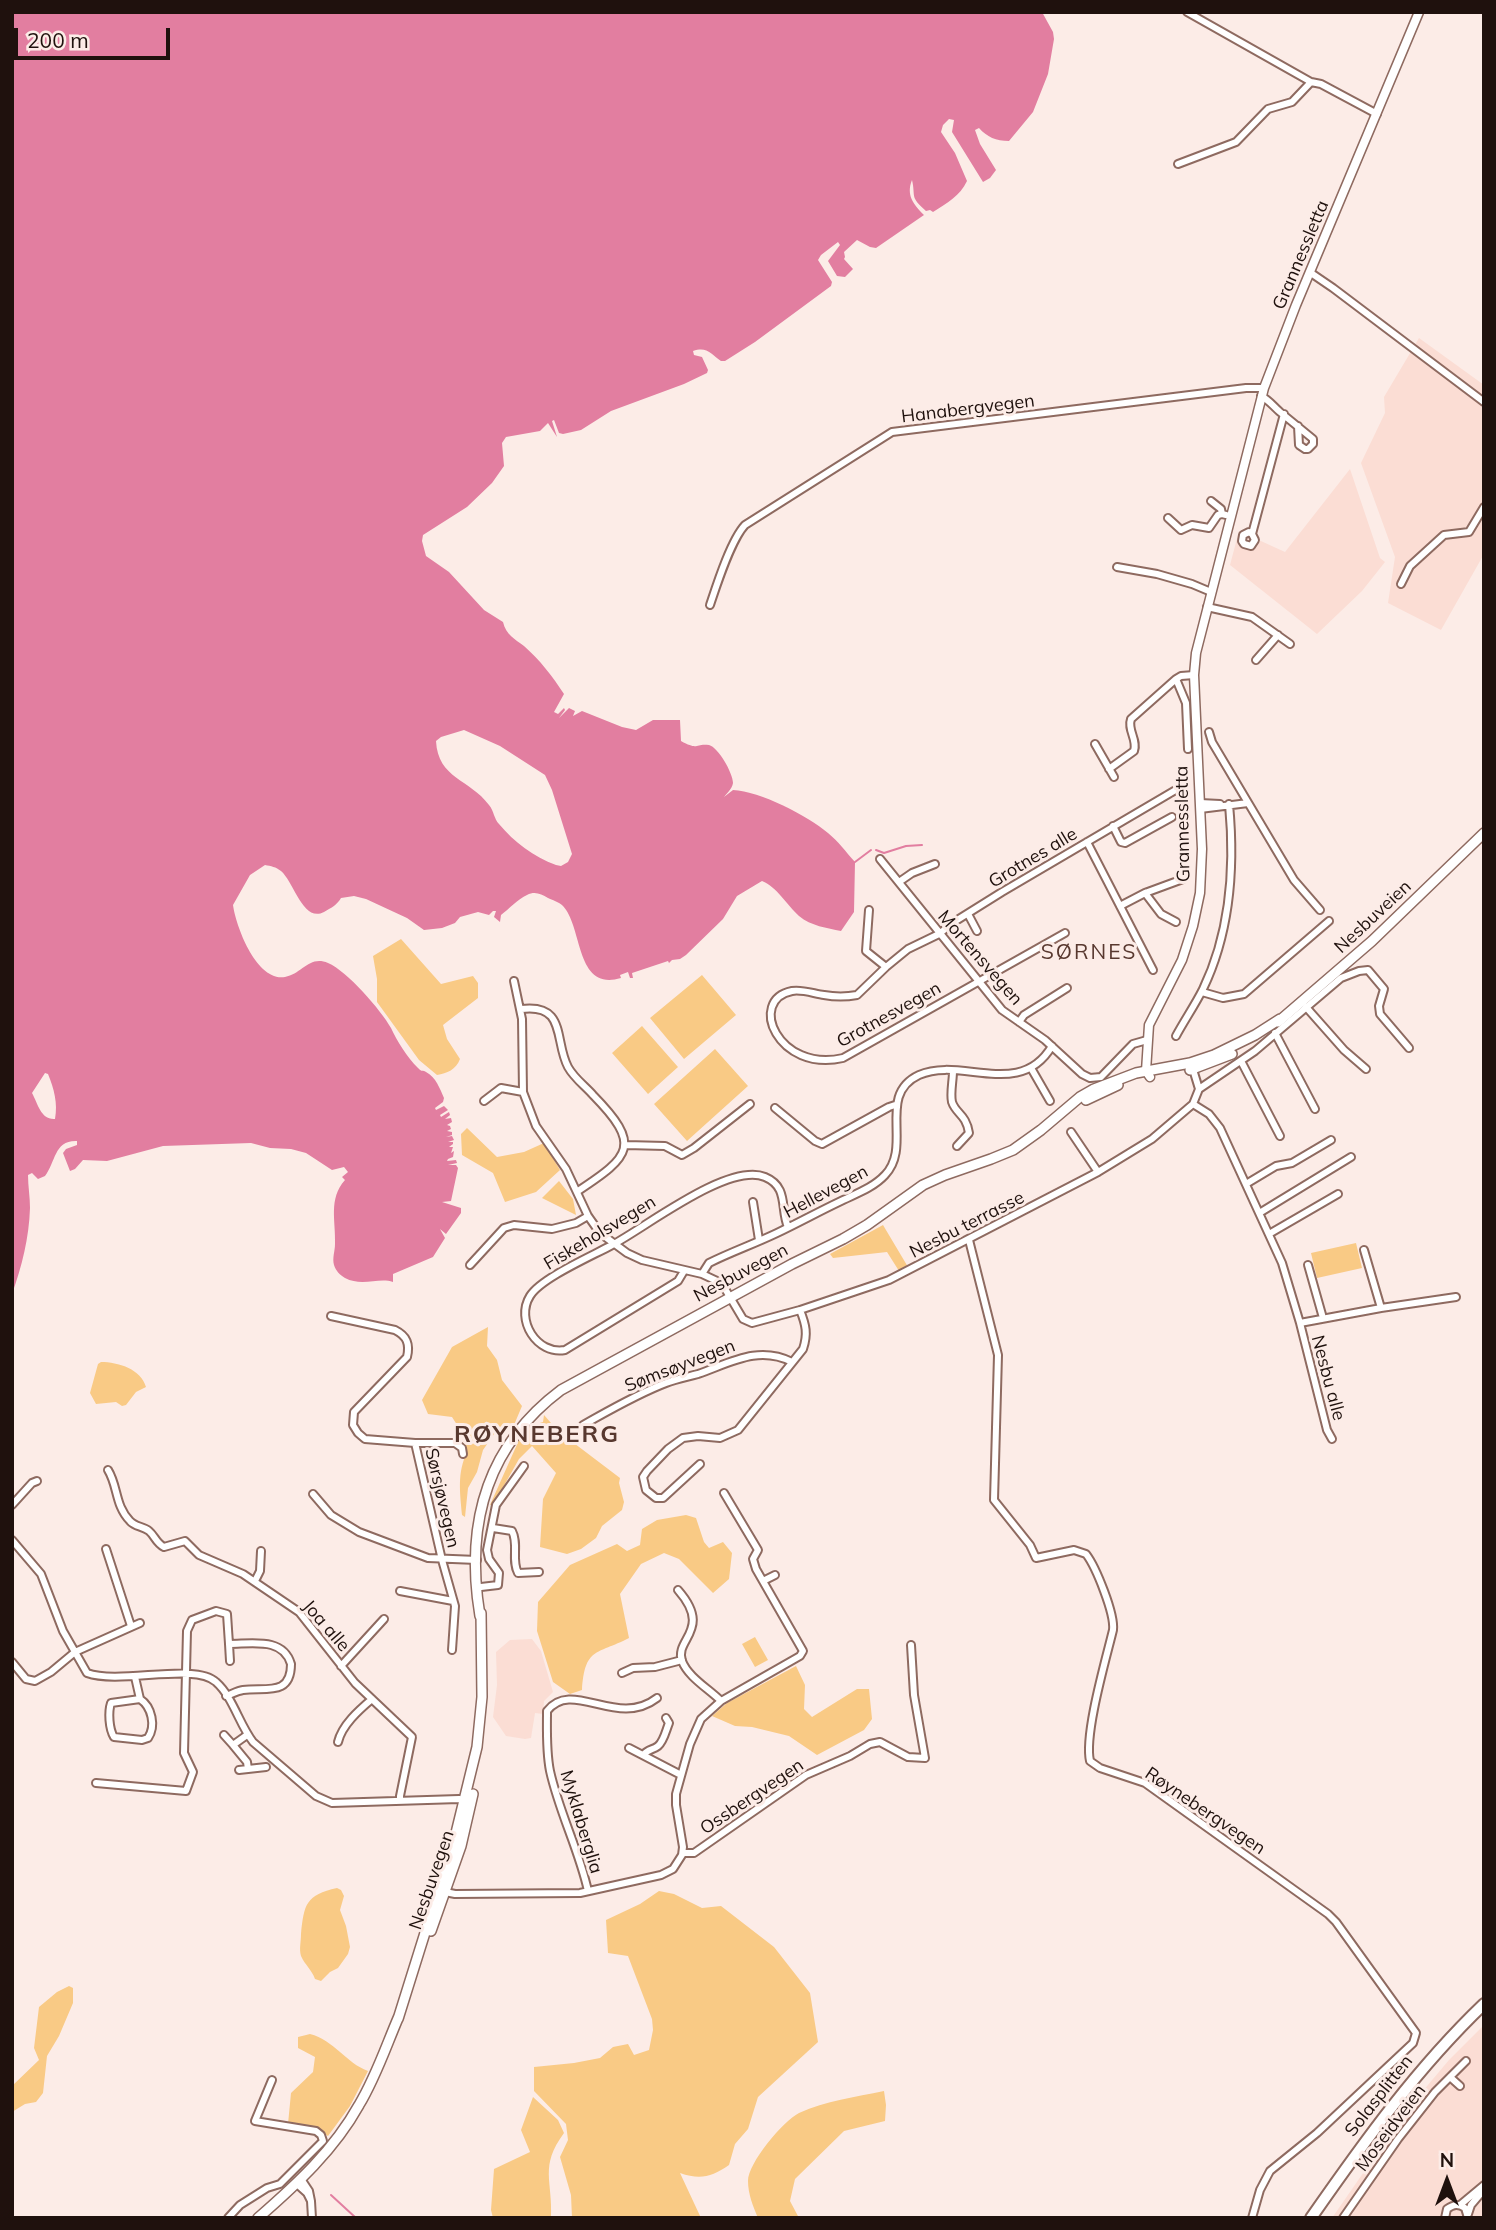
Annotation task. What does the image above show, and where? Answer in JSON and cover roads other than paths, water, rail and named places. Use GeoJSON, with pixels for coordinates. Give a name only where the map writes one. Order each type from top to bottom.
{"type":"FeatureCollection","features":[{"type":"Feature","properties":{"kind":"highway","name":"Solasplitten"},"geometry":{"type":"LineString","coordinates":[[1311,2218],[1390,2107],[1447,2041],[1484,2004]]}},
{"type":"Feature","properties":{"kind":"highway","name":"Solasplitten"},"geometry":{"type":"LineString","coordinates":[[1318,2218],[1409,2094],[1484,2012]]}},
{"type":"Feature","properties":{"kind":"main road","name":"Grannessletta"},"geometry":{"type":"LineString","coordinates":[[1147,1043],[1151,1020],[1178,969],[1195,919],[1201,874],[1194,675],[1196,653],[1226,515],[1258,405],[1296,305],[1419,12]]}},
{"type":"Feature","properties":{"kind":"main road","name":"Nesbuveien"},"geometry":{"type":"LineString","coordinates":[[1280,1019],[1360,952],[1484,833]]}},
{"type":"Feature","properties":{"kind":"main road","name":"Nesbuvegen"},"geometry":{"type":"LineString","coordinates":[[481,1616],[477,1560],[485,1498],[507,1447],[529,1418],[546,1402],[583,1377],[858,1231],[923,1185],[1013,1150],[1052,1121],[1098,1094],[1150,1073],[1191,1067],[1237,1045],[1280,1019]]}},
{"type":"Feature","properties":{"kind":"main road"},"geometry":{"type":"LineString","coordinates":[[1147,1043],[1150,1073]]}},
{"type":"Feature","properties":{"kind":"main road","name":"Nesbuvegen"},"geometry":{"type":"LineString","coordinates":[[258,2218],[299,2181],[341,2134],[360,2104],[404,2008],[464,1835],[482,1697],[481,1587],[477,1560]]}},
{"type":"Feature","properties":{"kind":"street"},"geometry":{"type":"LineString","coordinates":[[1187,12],[1311,82],[1328,87],[1377,114]]}},
{"type":"Feature","properties":{"kind":"street"},"geometry":{"type":"LineString","coordinates":[[1178,164],[1236,142],[1268,109],[1292,102],[1311,82]]}},
{"type":"Feature","properties":{"kind":"street"},"geometry":{"type":"LineString","coordinates":[[1311,273],[1484,402]]}},
{"type":"Feature","properties":{"kind":"street","name":"Hanabergvegen"},"geometry":{"type":"LineString","coordinates":[[710,605],[741,529],[892,432],[1246,388],[1263,392]]}},
{"type":"Feature","properties":{"kind":"street"},"geometry":{"type":"LineString","coordinates":[[1263,392],[1298,426]]}},
{"type":"Feature","properties":{"kind":"street"},"geometry":{"type":"LineString","coordinates":[[1258,405],[1281,412]]}},
{"type":"Feature","properties":{"kind":"street"},"geometry":{"type":"LineString","coordinates":[[1252,534],[1281,412]]}},
{"type":"Feature","properties":{"kind":"street"},"geometry":{"type":"LineString","coordinates":[[1168,518],[1181,530],[1192,525],[1206,528],[1212,526],[1217,517],[1226,515],[1211,501]]}},
{"type":"Feature","properties":{"kind":"street"},"geometry":{"type":"LineString","coordinates":[[1401,584],[1410,566],[1444,535],[1469,532],[1484,507]]}},
{"type":"Feature","properties":{"kind":"street"},"geometry":{"type":"LineString","coordinates":[[1117,567],[1192,584],[1211,592]]}},
{"type":"Feature","properties":{"kind":"street"},"geometry":{"type":"LineString","coordinates":[[1208,607],[1252,617],[1290,645]]}},
{"type":"Feature","properties":{"kind":"street"},"geometry":{"type":"LineString","coordinates":[[1256,660],[1278,635]]}},
{"type":"Feature","properties":{"kind":"street"},"geometry":{"type":"LineString","coordinates":[[1109,769],[1136,747],[1129,725],[1131,719],[1176,679],[1194,675]]}},
{"type":"Feature","properties":{"kind":"street","name":"Grannessletta"},"geometry":{"type":"LineString","coordinates":[[1176,679],[1186,699],[1188,749]]}},
{"type":"Feature","properties":{"kind":"street"},"geometry":{"type":"LineString","coordinates":[[1209,732],[1212,742],[1294,880],[1320,910]]}},
{"type":"Feature","properties":{"kind":"street"},"geometry":{"type":"LineString","coordinates":[[1095,744],[1114,777]]}},
{"type":"Feature","properties":{"kind":"street","name":"Grotnes alle"},"geometry":{"type":"LineString","coordinates":[[939,934],[1179,788]]}},
{"type":"Feature","properties":{"kind":"street"},"geometry":{"type":"LineString","coordinates":[[1200,806],[1248,803]]}},
{"type":"Feature","properties":{"kind":"street"},"geometry":{"type":"LineString","coordinates":[[1176,1036],[1202,992],[1219,945],[1230,893],[1232,852],[1228,804]]}},
{"type":"Feature","properties":{"kind":"street"},"geometry":{"type":"LineString","coordinates":[[1113,826],[1121,842],[1125,843],[1171,817]]}},
{"type":"Feature","properties":{"kind":"street"},"geometry":{"type":"LineString","coordinates":[[1087,842],[1153,970]]}},
{"type":"Feature","properties":{"kind":"street","name":"Mortensvegen"},"geometry":{"type":"LineString","coordinates":[[880,859],[1002,1010],[1052,1046],[1082,1074],[1095,1078],[1104,1075],[1133,1044],[1147,1043]]}},
{"type":"Feature","properties":{"kind":"street"},"geometry":{"type":"LineString","coordinates":[[899,882],[912,873],[935,864]]}},
{"type":"Feature","properties":{"kind":"street"},"geometry":{"type":"LineString","coordinates":[[1120,906],[1145,893],[1183,879]]}},
{"type":"Feature","properties":{"kind":"street"},"geometry":{"type":"LineString","coordinates":[[1145,893],[1161,914],[1176,922]]}},
{"type":"Feature","properties":{"kind":"street"},"geometry":{"type":"LineString","coordinates":[[869,910],[866,951],[886,967]]}},
{"type":"Feature","properties":{"kind":"street"},"geometry":{"type":"LineString","coordinates":[[968,914],[977,931]]}},
{"type":"Feature","properties":{"kind":"street"},"geometry":{"type":"LineString","coordinates":[[1202,992],[1223,998],[1244,994],[1329,921]]}},
{"type":"Feature","properties":{"kind":"street","name":"Grotnesvegen"},"geometry":{"type":"LineString","coordinates":[[939,934],[908,949],[857,995],[827,996],[794,990],[783,994],[772,1010],[771,1022],[774,1031],[781,1042],[796,1054],[816,1060],[843,1058],[1065,933]]}},
{"type":"Feature","properties":{"kind":"street"},"geometry":{"type":"LineString","coordinates":[[1191,1067],[1199,1089],[1241,1061],[1342,978],[1368,970],[1384,989],[1379,1006],[1380,1014],[1409,1048]]}},
{"type":"Feature","properties":{"kind":"street"},"geometry":{"type":"LineString","coordinates":[[513,981],[521,1009],[523,1092],[536,1126],[566,1169],[587,1216],[600,1233],[642,1260],[702,1274],[717,1281],[730,1297]]}},
{"type":"Feature","properties":{"kind":"street"},"geometry":{"type":"LineString","coordinates":[[1018,1022],[1024,1015],[1067,988]]}},
{"type":"Feature","properties":{"kind":"street"},"geometry":{"type":"LineString","coordinates":[[1306,1007],[1344,1050],[1366,1069]]}},
{"type":"Feature","properties":{"kind":"street"},"geometry":{"type":"LineString","coordinates":[[521,1009],[543,1010],[550,1016],[560,1033],[569,1069],[611,1113],[622,1130],[626,1144],[620,1159],[578,1191]]}},
{"type":"Feature","properties":{"kind":"street"},"geometry":{"type":"LineString","coordinates":[[1275,1033],[1315,1109]]}},
{"type":"Feature","properties":{"kind":"street"},"geometry":{"type":"LineString","coordinates":[[775,1108],[822,1144],[895,1105],[903,1088],[918,1076],[938,1070],[1009,1074],[1031,1068],[1043,1059],[1052,1046]]}},
{"type":"Feature","properties":{"kind":"street"},"geometry":{"type":"LineString","coordinates":[[1241,1061],[1280,1136]]}},
{"type":"Feature","properties":{"kind":"street"},"geometry":{"type":"LineString","coordinates":[[1031,1068],[1050,1101]]}},
{"type":"Feature","properties":{"kind":"street"},"geometry":{"type":"LineString","coordinates":[[953,1072],[953,1105],[964,1116],[968,1133],[957,1146]]}},
{"type":"Feature","properties":{"kind":"street"},"geometry":{"type":"LineString","coordinates":[[484,1101],[501,1088],[523,1092]]}},
{"type":"Feature","properties":{"kind":"street","name":"Nesbu terrasse"},"geometry":{"type":"LineString","coordinates":[[730,1297],[743,1319],[752,1323],[889,1280],[1098,1172],[1152,1139],[1193,1104],[1199,1089]]}},
{"type":"Feature","properties":{"kind":"street"},"geometry":{"type":"LineString","coordinates":[[626,1144],[665,1146],[682,1155],[750,1104]]}},
{"type":"Feature","properties":{"kind":"street","name":"Nesbu alle"},"geometry":{"type":"LineString","coordinates":[[1193,1104],[1214,1119],[1261,1212],[1282,1263],[1332,1439]]}},
{"type":"Feature","properties":{"kind":"street","name":"Hellevegen"},"geometry":{"type":"LineString","coordinates":[[702,1274],[709,1263],[866,1189],[888,1172],[897,1153],[895,1105]]}},
{"type":"Feature","properties":{"kind":"street"},"geometry":{"type":"LineString","coordinates":[[1071,1132],[1098,1172]]}},
{"type":"Feature","properties":{"kind":"street"},"geometry":{"type":"LineString","coordinates":[[1246,1184],[1276,1166],[1292,1163],[1331,1140]]}},
{"type":"Feature","properties":{"kind":"street"},"geometry":{"type":"LineString","coordinates":[[1261,1212],[1351,1157]]}},
{"type":"Feature","properties":{"kind":"street","name":"Fiskeholsvegen"},"geometry":{"type":"LineString","coordinates":[[684,1270],[678,1281],[565,1350],[558,1352],[542,1346],[533,1338],[527,1324],[526,1311],[530,1295],[551,1278],[614,1244],[680,1202],[746,1175],[765,1176],[782,1191],[789,1227]]}},
{"type":"Feature","properties":{"kind":"street"},"geometry":{"type":"LineString","coordinates":[[1269,1234],[1338,1194]]}},
{"type":"Feature","properties":{"kind":"street"},"geometry":{"type":"LineString","coordinates":[[753,1202],[759,1240]]}},
{"type":"Feature","properties":{"kind":"street"},"geometry":{"type":"LineString","coordinates":[[470,1265],[504,1228],[514,1225],[552,1229],[576,1223],[587,1216]]}},
{"type":"Feature","properties":{"kind":"street","name":"Røynebergvegen"},"geometry":{"type":"LineString","coordinates":[[969,1240],[998,1355],[994,1500],[1030,1545],[1036,1558],[1074,1550],[1086,1554],[1099,1577],[1113,1620],[1094,1717],[1090,1761],[1100,1768],[1145,1783],[1328,1914],[1416,2033],[1413,2043],[1317,2133],[1270,2171],[1260,2190],[1252,2218]]}},
{"type":"Feature","properties":{"kind":"street"},"geometry":{"type":"LineString","coordinates":[[1364,1250],[1381,1308]]}},
{"type":"Feature","properties":{"kind":"street","name":"Nesbu alle"},"geometry":{"type":"LineString","coordinates":[[1308,1265],[1323,1318]]}},
{"type":"Feature","properties":{"kind":"street","name":"Nesbu alle"},"geometry":{"type":"LineString","coordinates":[[1300,1323],[1457,1297]]}},
{"type":"Feature","properties":{"kind":"street"},"geometry":{"type":"LineString","coordinates":[[700,1464],[663,1498],[656,1498],[646,1490],[643,1477],[646,1472],[676,1442],[689,1437],[720,1437],[738,1430],[803,1349],[807,1338],[806,1325],[800,1310]]}},
{"type":"Feature","properties":{"kind":"street","name":"Sørsjøvegen"},"geometry":{"type":"LineString","coordinates":[[331,1316],[395,1330],[405,1338],[408,1347],[407,1357],[354,1412],[353,1425],[358,1433],[365,1439],[455,1443],[462,1448],[463,1454]]}},
{"type":"Feature","properties":{"kind":"street","name":"Sømsøyvegen"},"geometry":{"type":"LineString","coordinates":[[583,1425],[663,1384],[703,1372],[736,1358],[766,1356],[792,1362]]}},
{"type":"Feature","properties":{"kind":"street","name":"Sørsjøvegen"},"geometry":{"type":"LineString","coordinates":[[415,1443],[453,1601],[452,1650]]}},
{"type":"Feature","properties":{"kind":"street"},"geometry":{"type":"LineString","coordinates":[[481,1587],[498,1584],[500,1580],[487,1550],[496,1505],[524,1466]]}},
{"type":"Feature","properties":{"kind":"street","name":"Joa alle"},"geometry":{"type":"LineString","coordinates":[[108,1470],[114,1482],[118,1502],[132,1524],[147,1529],[161,1546],[169,1547],[185,1541],[199,1555],[255,1581],[299,1612],[341,1666],[412,1737],[400,1801]]}},
{"type":"Feature","properties":{"kind":"street"},"geometry":{"type":"LineString","coordinates":[[12,1504],[37,1481]]}},
{"type":"Feature","properties":{"kind":"street"},"geometry":{"type":"LineString","coordinates":[[444,1887],[462,1893],[573,1893],[661,1875],[676,1865],[682,1853],[682,1836],[676,1805],[681,1775],[696,1728],[705,1714],[721,1701],[803,1654],[803,1648],[754,1563],[753,1559],[758,1550],[724,1493]]}},
{"type":"Feature","properties":{"kind":"street"},"geometry":{"type":"LineString","coordinates":[[313,1494],[331,1515],[359,1532],[419,1556],[442,1560],[477,1560]]}},
{"type":"Feature","properties":{"kind":"street"},"geometry":{"type":"LineString","coordinates":[[493,1528],[512,1531],[515,1537],[514,1566],[518,1573],[540,1572]]}},
{"type":"Feature","properties":{"kind":"street"},"geometry":{"type":"LineString","coordinates":[[12,1540],[41,1574],[63,1630],[87,1673],[106,1678],[185,1674],[210,1678],[217,1682],[247,1735],[260,1749],[323,1800],[332,1803],[459,1798],[467,1804]]}},
{"type":"Feature","properties":{"kind":"street"},"geometry":{"type":"LineString","coordinates":[[106,1549],[131,1626]]}},
{"type":"Feature","properties":{"kind":"street"},"geometry":{"type":"LineString","coordinates":[[255,1581],[260,1571],[261,1551]]}},
{"type":"Feature","properties":{"kind":"street"},"geometry":{"type":"LineString","coordinates":[[763,1581],[775,1575]]}},
{"type":"Feature","properties":{"kind":"street"},"geometry":{"type":"LineString","coordinates":[[678,1590],[691,1609],[693,1621],[683,1648],[682,1660],[688,1670],[721,1701]]}},
{"type":"Feature","properties":{"kind":"street"},"geometry":{"type":"LineString","coordinates":[[400,1591],[453,1601]]}},
{"type":"Feature","properties":{"kind":"street"},"geometry":{"type":"LineString","coordinates":[[96,1783],[186,1791],[193,1772],[184,1753],[187,1631],[192,1620],[209,1613],[225,1612],[228,1617],[230,1661]]}},
{"type":"Feature","properties":{"kind":"street","name":"Joa alle"},"geometry":{"type":"LineString","coordinates":[[341,1666],[384,1619]]}},
{"type":"Feature","properties":{"kind":"street"},"geometry":{"type":"LineString","coordinates":[[12,1662],[26,1679],[35,1681],[51,1672],[75,1652],[140,1623]]}},
{"type":"Feature","properties":{"kind":"street"},"geometry":{"type":"LineString","coordinates":[[226,1696],[245,1690],[279,1687],[288,1680],[292,1667],[288,1654],[275,1645],[229,1644]]}},
{"type":"Feature","properties":{"kind":"street","name":"Ossbergvegen"},"geometry":{"type":"LineString","coordinates":[[682,1853],[694,1853],[806,1775],[870,1744],[880,1742],[906,1757],[925,1758],[914,1695],[911,1645]]}},
{"type":"Feature","properties":{"kind":"street"},"geometry":{"type":"LineString","coordinates":[[622,1673],[633,1668],[655,1667],[682,1660]]}},
{"type":"Feature","properties":{"kind":"street"},"geometry":{"type":"LineString","coordinates":[[135,1677],[140,1699]]}},
{"type":"Feature","properties":{"kind":"street","name":"Myklaberglia"},"geometry":{"type":"LineString","coordinates":[[588,1891],[551,1774],[547,1753],[547,1711],[563,1699],[615,1709],[643,1707],[657,1698]]}},
{"type":"Feature","properties":{"kind":"street"},"geometry":{"type":"LineString","coordinates":[[140,1699],[145,1701],[152,1717],[148,1738],[130,1740],[114,1737],[109,1708],[111,1703],[140,1699]]}},
{"type":"Feature","properties":{"kind":"street"},"geometry":{"type":"LineString","coordinates":[[338,1742],[341,1733],[352,1719],[372,1699]]}},
{"type":"Feature","properties":{"kind":"street"},"geometry":{"type":"LineString","coordinates":[[643,1755],[661,1742],[668,1723],[666,1718]]}},
{"type":"Feature","properties":{"kind":"street"},"geometry":{"type":"LineString","coordinates":[[224,1735],[247,1762],[248,1769]]}},
{"type":"Feature","properties":{"kind":"street"},"geometry":{"type":"LineString","coordinates":[[233,1745],[247,1735]]}},
{"type":"Feature","properties":{"kind":"street"},"geometry":{"type":"LineString","coordinates":[[629,1748],[681,1775]]}},
{"type":"Feature","properties":{"kind":"street"},"geometry":{"type":"LineString","coordinates":[[239,1770],[266,1767]]}},
{"type":"Feature","properties":{"kind":"street","name":"Moseidveien"},"geometry":{"type":"LineString","coordinates":[[1343,2218],[1398,2139],[1435,2092],[1466,2061]]}},
{"type":"Feature","properties":{"kind":"street"},"geometry":{"type":"LineString","coordinates":[[1450,2077],[1460,2087]]}},
{"type":"Feature","properties":{"kind":"street"},"geometry":{"type":"LineString","coordinates":[[228,2218],[240,2205],[267,2188],[280,2184],[323,2141],[321,2134],[316,2131],[255,2121],[272,2080]]}},
{"type":"Feature","properties":{"kind":"street"},"geometry":{"type":"LineString","coordinates":[[299,2181],[311,2201],[312,2218]]}},
{"type":"Feature","properties":{"kind":"street"},"geometry":{"type":"LineString","coordinates":[[1460,2205],[1484,2188]]}},
{"type":"Feature","properties":{"kind":"street"},"geometry":{"type":"LineString","coordinates":[[1468,2216],[1471,2205],[1484,2188]]}},
{"type":"Feature","properties":{"kind":"street"},"geometry":{"type":"LineString","coordinates":[[1445,2218],[1447,2208],[1453,2205],[1465,2208],[1468,2216]]}},
{"type":"Feature","properties":{"kind":"waterway"},"geometry":{"type":"LineString","coordinates":[[876,850],[884,853],[906,846],[922,845]]}},
{"type":"Feature","properties":{"kind":"waterway"},"geometry":{"type":"LineString","coordinates":[[855,862],[871,850]]}},
{"type":"Feature","properties":{"kind":"waterway"},"geometry":{"type":"LineString","coordinates":[[331,2195],[356,2218]]}},
{"type":"Feature","properties":{"kind":"district","name":"SØRNES"},"geometry":{"type":"Point","coordinates":[1089,953]}},
{"type":"Feature","properties":{"kind":"district","name":"RØYNEBERG"},"geometry":{"type":"Point","coordinates":[537,1435]}}]}
